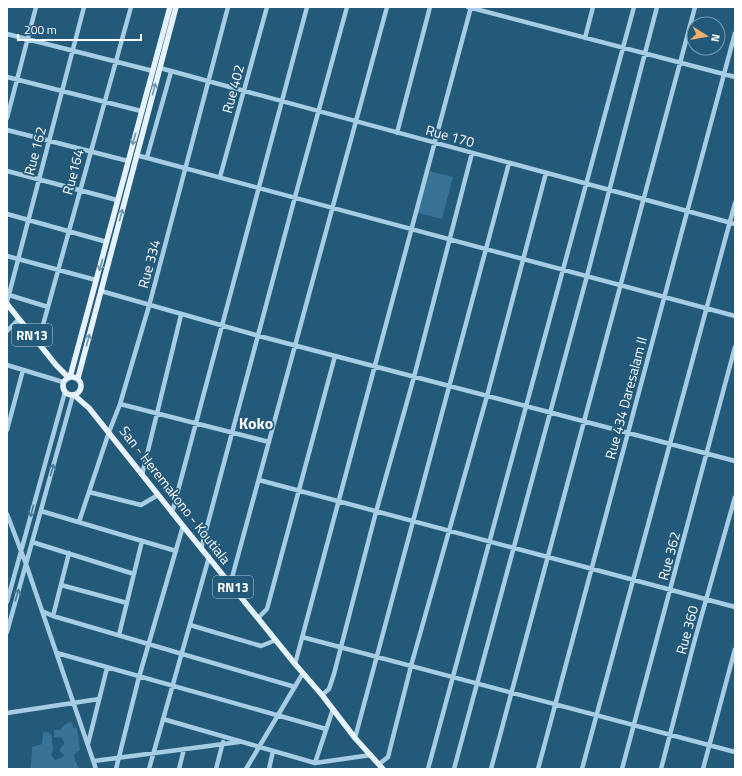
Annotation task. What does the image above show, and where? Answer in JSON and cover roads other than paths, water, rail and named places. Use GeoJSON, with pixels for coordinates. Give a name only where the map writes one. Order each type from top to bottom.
{"type":"FeatureCollection","features":[{"type":"Feature","properties":{"kind":"main road"},"geometry":{"type":"LineString","coordinates":[[69,377],[170,7]]}},
{"type":"Feature","properties":{"kind":"main road"},"geometry":{"type":"LineString","coordinates":[[78,378],[74,376],[69,377],[63,382],[65,392],[69,395],[74,395],[80,390],[81,384],[78,378],[176,7]]}},
{"type":"Feature","properties":{"kind":"main road","name":"RN13"},"geometry":{"type":"LineString","coordinates":[[7,303],[56,365],[69,377]]}},
{"type":"Feature","properties":{"kind":"main road","name":"RN13"},"geometry":{"type":"LineString","coordinates":[[56,365],[63,382]]}},
{"type":"Feature","properties":{"kind":"main road","name":"RN13"},"geometry":{"type":"LineString","coordinates":[[80,390],[90,408]]}},
{"type":"Feature","properties":{"kind":"main road","name":"RN13"},"geometry":{"type":"LineString","coordinates":[[74,395],[90,408]]}},
{"type":"Feature","properties":{"kind":"main road","name":"San - Heremakono - Koutiala"},"geometry":{"type":"LineString","coordinates":[[90,408],[230,585],[322,695],[355,738],[379,764]]}},
{"type":"Feature","properties":{"kind":"main road","name":"RN13"},"geometry":{"type":"LineString","coordinates":[[379,764],[383,769]]}},
{"type":"Feature","properties":{"kind":"street"},"geometry":{"type":"LineString","coordinates":[[7,118],[36,7]]}},
{"type":"Feature","properties":{"kind":"street","name":"Rue 162"},"geometry":{"type":"LineString","coordinates":[[7,303],[84,7]]}},
{"type":"Feature","properties":{"kind":"street","name":"Rue164"},"geometry":{"type":"LineString","coordinates":[[38,343],[130,7]]}},
{"type":"Feature","properties":{"kind":"street","name":"Rue 334"},"geometry":{"type":"LineString","coordinates":[[80,522],[109,432],[120,404],[149,306],[187,168],[228,7]]}},
{"type":"Feature","properties":{"kind":"street","name":"Rue 402"},"geometry":{"type":"LineString","coordinates":[[220,177],[267,7]]}},
{"type":"Feature","properties":{"kind":"street"},"geometry":{"type":"LineString","coordinates":[[172,513],[307,7]]}},
{"type":"Feature","properties":{"kind":"street"},"geometry":{"type":"LineString","coordinates":[[201,549],[347,7]]}},
{"type":"Feature","properties":{"kind":"street"},"geometry":{"type":"LineString","coordinates":[[230,585],[387,7]]}},
{"type":"Feature","properties":{"kind":"street"},"geometry":{"type":"LineString","coordinates":[[396,132],[430,7]]}},
{"type":"Feature","properties":{"kind":"street"},"geometry":{"type":"LineString","coordinates":[[295,664],[470,7],[735,77]]}},
{"type":"Feature","properties":{"kind":"street"},"geometry":{"type":"LineString","coordinates":[[585,38],[593,7]]}},
{"type":"Feature","properties":{"kind":"street"},"geometry":{"type":"LineString","coordinates":[[428,769],[454,678],[634,7]]}},
{"type":"Feature","properties":{"kind":"street"},"geometry":{"type":"LineString","coordinates":[[454,769],[478,684],[549,412],[587,276],[657,7]]}},
{"type":"Feature","properties":{"kind":"street"},"geometry":{"type":"LineString","coordinates":[[491,769],[695,7]]}},
{"type":"Feature","properties":{"kind":"street","name":"Rue 434 Daresalam II"},"geometry":{"type":"LineString","coordinates":[[538,769],[735,32]]}},
{"type":"Feature","properties":{"kind":"street"},"geometry":{"type":"LineString","coordinates":[[7,34],[152,71]]}},
{"type":"Feature","properties":{"kind":"street","name":"Rue 170"},"geometry":{"type":"LineString","coordinates":[[160,68],[732,223]]}},
{"type":"Feature","properties":{"kind":"street"},"geometry":{"type":"LineString","coordinates":[[148,157],[171,72]]}},
{"type":"Feature","properties":{"kind":"street"},"geometry":{"type":"LineString","coordinates":[[7,77],[141,112]]}},
{"type":"Feature","properties":{"kind":"street"},"geometry":{"type":"LineString","coordinates":[[7,130],[128,161]]}},
{"type":"Feature","properties":{"kind":"street"},"geometry":{"type":"LineString","coordinates":[[322,695],[329,689],[414,377],[472,153]]}},
{"type":"Feature","properties":{"kind":"street"},"geometry":{"type":"LineString","coordinates":[[136,154],[735,316]]}},
{"type":"Feature","properties":{"kind":"street"},"geometry":{"type":"LineString","coordinates":[[355,738],[509,163]]}},
{"type":"Feature","properties":{"kind":"street"},"geometry":{"type":"LineString","coordinates":[[7,171],[118,200]]}},
{"type":"Feature","properties":{"kind":"street"},"geometry":{"type":"LineString","coordinates":[[379,764],[388,757],[487,396],[546,173]]}},
{"type":"Feature","properties":{"kind":"street"},"geometry":{"type":"LineString","coordinates":[[582,769],[707,308],[732,223],[735,203]]}},
{"type":"Feature","properties":{"kind":"street"},"geometry":{"type":"LineString","coordinates":[[7,214],[107,242]]}},
{"type":"Feature","properties":{"kind":"street"},"geometry":{"type":"LineString","coordinates":[[7,256],[96,280]]}},
{"type":"Feature","properties":{"kind":"street"},"geometry":{"type":"LineString","coordinates":[[101,291],[149,306],[295,346],[735,461]]}},
{"type":"Feature","properties":{"kind":"street"},"geometry":{"type":"LineString","coordinates":[[9,295],[48,307]]}},
{"type":"Feature","properties":{"kind":"street"},"geometry":{"type":"LineString","coordinates":[[142,475],[181,315]]}},
{"type":"Feature","properties":{"kind":"street"},"geometry":{"type":"LineString","coordinates":[[7,331],[19,319]]}},
{"type":"Feature","properties":{"kind":"street","name":"Rue 362"},"geometry":{"type":"LineString","coordinates":[[622,769],[735,347]]}},
{"type":"Feature","properties":{"kind":"street"},"geometry":{"type":"LineString","coordinates":[[258,618],[267,609],[336,356]]}},
{"type":"Feature","properties":{"kind":"street"},"geometry":{"type":"LineString","coordinates":[[7,365],[63,382]]}},
{"type":"Feature","properties":{"kind":"street"},"geometry":{"type":"LineString","coordinates":[[7,430],[23,370]]}},
{"type":"Feature","properties":{"kind":"street"},"geometry":{"type":"LineString","coordinates":[[7,601],[65,392]]}},
{"type":"Feature","properties":{"kind":"street"},"geometry":{"type":"LineString","coordinates":[[7,632],[74,395]]}},
{"type":"Feature","properties":{"kind":"street"},"geometry":{"type":"LineString","coordinates":[[120,404],[269,442]]}},
{"type":"Feature","properties":{"kind":"street"},"geometry":{"type":"LineString","coordinates":[[259,480],[735,607]]}},
{"type":"Feature","properties":{"kind":"street"},"geometry":{"type":"LineString","coordinates":[[89,492],[141,505],[158,495]]}},
{"type":"Feature","properties":{"kind":"street","name":"Rue 360"},"geometry":{"type":"LineString","coordinates":[[661,769],[735,497]]}},
{"type":"Feature","properties":{"kind":"street"},"geometry":{"type":"LineString","coordinates":[[41,511],[176,551]]}},
{"type":"Feature","properties":{"kind":"street"},"geometry":{"type":"LineString","coordinates":[[7,514],[26,564],[96,769]]}},
{"type":"Feature","properties":{"kind":"street"},"geometry":{"type":"LineString","coordinates":[[116,769],[139,677],[183,526]]}},
{"type":"Feature","properties":{"kind":"street"},"geometry":{"type":"LineString","coordinates":[[119,635],[142,541]]}},
{"type":"Feature","properties":{"kind":"street"},"geometry":{"type":"LineString","coordinates":[[32,542],[134,574]]}},
{"type":"Feature","properties":{"kind":"street"},"geometry":{"type":"LineString","coordinates":[[53,616],[69,553]]}},
{"type":"Feature","properties":{"kind":"street"},"geometry":{"type":"LineString","coordinates":[[149,769],[209,558]]}},
{"type":"Feature","properties":{"kind":"street"},"geometry":{"type":"LineString","coordinates":[[61,585],[127,603]]}},
{"type":"Feature","properties":{"kind":"street"},"geometry":{"type":"LineString","coordinates":[[42,611],[53,616],[295,687]]}},
{"type":"Feature","properties":{"kind":"street"},"geometry":{"type":"LineString","coordinates":[[190,625],[261,646],[276,640]]}},
{"type":"Feature","properties":{"kind":"street"},"geometry":{"type":"LineString","coordinates":[[302,637],[735,752]]}},
{"type":"Feature","properties":{"kind":"street"},"geometry":{"type":"LineString","coordinates":[[703,769],[735,649]]}},
{"type":"Feature","properties":{"kind":"street"},"geometry":{"type":"LineString","coordinates":[[57,653],[326,729]]}},
{"type":"Feature","properties":{"kind":"street"},"geometry":{"type":"LineString","coordinates":[[88,744],[107,668]]}},
{"type":"Feature","properties":{"kind":"street"},"geometry":{"type":"LineString","coordinates":[[246,769],[303,673]]}},
{"type":"Feature","properties":{"kind":"street"},"geometry":{"type":"LineString","coordinates":[[7,714],[99,699]]}},
{"type":"Feature","properties":{"kind":"street"},"geometry":{"type":"LineString","coordinates":[[315,763],[333,709]]}},
{"type":"Feature","properties":{"kind":"street"},"geometry":{"type":"LineString","coordinates":[[163,719],[315,763],[371,755]]}},
{"type":"Feature","properties":{"kind":"street"},"geometry":{"type":"LineString","coordinates":[[216,769],[225,737]]}},
{"type":"Feature","properties":{"kind":"street"},"geometry":{"type":"LineString","coordinates":[[94,761],[240,742]]}},
{"type":"Feature","properties":{"kind":"street"},"geometry":{"type":"LineString","coordinates":[[179,769],[184,749]]}},
{"type":"Feature","properties":{"kind":"street"},"geometry":{"type":"LineString","coordinates":[[269,769],[273,751]]}},
{"type":"Feature","properties":{"kind":"district","name":"Koko"},"geometry":{"type":"Point","coordinates":[256,423]}}]}
